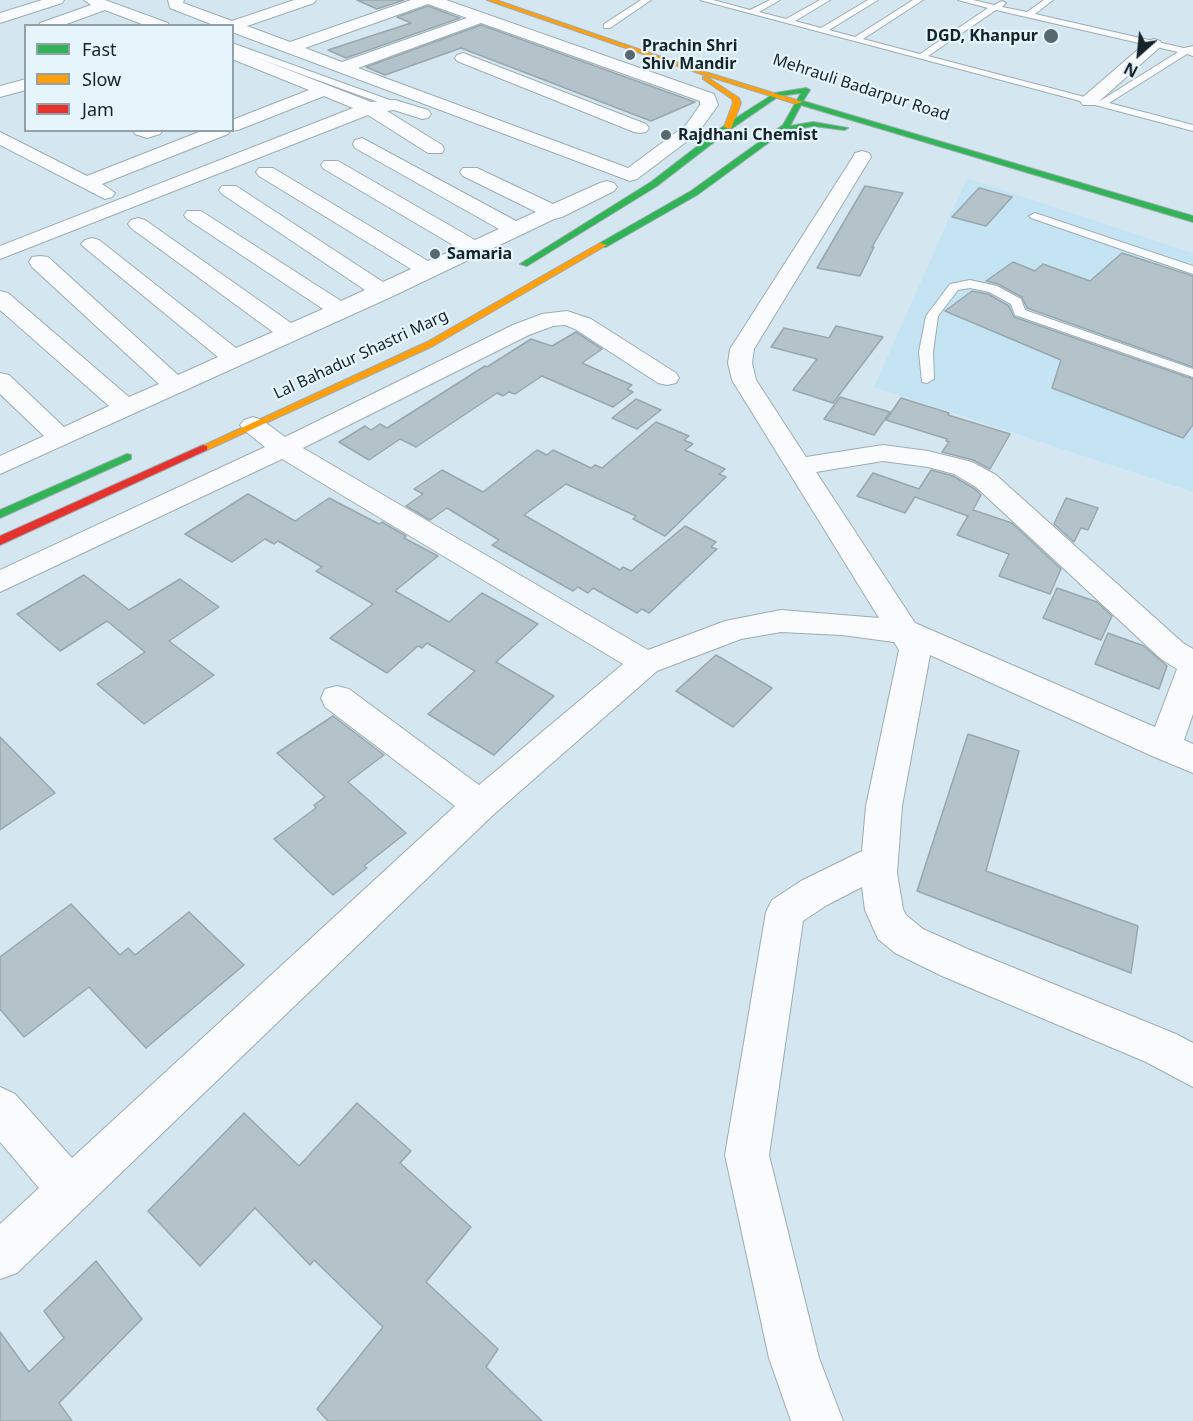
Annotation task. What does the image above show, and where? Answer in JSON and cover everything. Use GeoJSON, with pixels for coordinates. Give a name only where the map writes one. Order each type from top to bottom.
{"type":"FeatureCollection","features":[{"type":"Feature","properties":{"kind":"main road"},"geometry":{"type":"LineString","coordinates":[[490,0],[700,72],[777,94],[802,95]]}},
{"type":"Feature","properties":{"kind":"main road"},"geometry":{"type":"LineString","coordinates":[[520,0],[629,32]]}},
{"type":"Feature","properties":{"kind":"main road"},"geometry":{"type":"LineString","coordinates":[[700,72],[708,82],[732,94],[735,98],[737,103],[728,127]]}},
{"type":"Feature","properties":{"kind":"main road","name":"Mehrauli Badarpur Road"},"geometry":{"type":"LineString","coordinates":[[777,79],[802,95],[932,141],[1193,219]]}},
{"type":"Feature","properties":{"kind":"main road"},"geometry":{"type":"LineString","coordinates":[[507,274],[654,184],[728,127],[777,94]]}},
{"type":"Feature","properties":{"kind":"main road","name":"Mehrauli Badarpur Road"},"geometry":{"type":"LineString","coordinates":[[802,95],[1193,205]]}},
{"type":"Feature","properties":{"kind":"main road","name":"Lal Bahadur Shastri Marg"},"geometry":{"type":"LineString","coordinates":[[0,541],[430,344],[694,193],[786,126],[802,95]]}},
{"type":"Feature","properties":{"kind":"main road"},"geometry":{"type":"LineString","coordinates":[[780,130],[799,125],[820,124],[900,139],[932,141]]}},
{"type":"Feature","properties":{"kind":"main road"},"geometry":{"type":"LineString","coordinates":[[0,514],[139,452]]}},
{"type":"Feature","properties":{"kind":"street"},"geometry":{"type":"LineString","coordinates":[[177,0],[175,4],[228,24]]}},
{"type":"Feature","properties":{"kind":"street"},"geometry":{"type":"LineString","coordinates":[[234,26],[309,0]]}},
{"type":"Feature","properties":{"kind":"street"},"geometry":{"type":"LineString","coordinates":[[289,48],[425,0]]}},
{"type":"Feature","properties":{"kind":"street"},"geometry":{"type":"LineString","coordinates":[[234,26],[630,175],[692,129],[709,105],[708,98],[432,0]]}},
{"type":"Feature","properties":{"kind":"street"},"geometry":{"type":"LineString","coordinates":[[0,18],[48,1]]}},
{"type":"Feature","properties":{"kind":"street"},"geometry":{"type":"LineString","coordinates":[[48,24],[98,3],[157,24]]}},
{"type":"Feature","properties":{"kind":"street"},"geometry":{"type":"LineString","coordinates":[[0,4],[44,24]]}},
{"type":"Feature","properties":{"kind":"street"},"geometry":{"type":"LineString","coordinates":[[340,68],[483,17]]}},
{"type":"Feature","properties":{"kind":"street"},"geometry":{"type":"LineString","coordinates":[[508,42],[561,23]]}},
{"type":"Feature","properties":{"kind":"street"},"geometry":{"type":"LineString","coordinates":[[1095,102],[1154,44]]}},
{"type":"Feature","properties":{"kind":"street"},"geometry":{"type":"LineString","coordinates":[[485,50],[455,61],[640,128]]}},
{"type":"Feature","properties":{"kind":"street"},"geometry":{"type":"LineString","coordinates":[[235,54],[369,108],[435,149]]}},
{"type":"Feature","properties":{"kind":"street"},"geometry":{"type":"LineString","coordinates":[[0,92],[24,85]]}},
{"type":"Feature","properties":{"kind":"street"},"geometry":{"type":"LineString","coordinates":[[234,126],[325,90]]}},
{"type":"Feature","properties":{"kind":"street"},"geometry":{"type":"LineString","coordinates":[[245,105],[264,114]]}},
{"type":"Feature","properties":{"kind":"street"},"geometry":{"type":"LineString","coordinates":[[0,253],[369,108],[395,105],[531,157]]}},
{"type":"Feature","properties":{"kind":"street"},"geometry":{"type":"LineString","coordinates":[[87,183],[218,132]]}},
{"type":"Feature","properties":{"kind":"street"},"geometry":{"type":"LineString","coordinates":[[226,132],[258,152]]}},
{"type":"Feature","properties":{"kind":"street"},"geometry":{"type":"LineString","coordinates":[[2,141],[125,203]]}},
{"type":"Feature","properties":{"kind":"street"},"geometry":{"type":"LineString","coordinates":[[362,144],[516,230]]}},
{"type":"Feature","properties":{"kind":"street"},"geometry":{"type":"LineString","coordinates":[[862,157],[742,349],[740,363],[744,380],[915,648],[884,807],[878,873],[884,910],[892,927],[909,940],[956,963],[1161,1048],[1193,1066]]}},
{"type":"Feature","properties":{"kind":"street"},"geometry":{"type":"LineString","coordinates":[[331,165],[475,249]]}},
{"type":"Feature","properties":{"kind":"street"},"geometry":{"type":"LineString","coordinates":[[266,172],[428,270]]}},
{"type":"Feature","properties":{"kind":"street"},"geometry":{"type":"LineString","coordinates":[[470,172],[555,213]]}},
{"type":"Feature","properties":{"kind":"street"},"geometry":{"type":"LineString","coordinates":[[585,179],[630,198]]}},
{"type":"Feature","properties":{"kind":"street"},"geometry":{"type":"LineString","coordinates":[[0,466],[555,213],[607,187]]}},
{"type":"Feature","properties":{"kind":"street"},"geometry":{"type":"LineString","coordinates":[[229,190],[383,292]]}},
{"type":"Feature","properties":{"kind":"street"},"geometry":{"type":"LineString","coordinates":[[195,215],[340,310]]}},
{"type":"Feature","properties":{"kind":"street"},"geometry":{"type":"LineString","coordinates":[[138,224],[290,333]]}},
{"type":"Feature","properties":{"kind":"street"},"geometry":{"type":"LineString","coordinates":[[0,228],[27,242]]}},
{"type":"Feature","properties":{"kind":"street"},"geometry":{"type":"LineString","coordinates":[[92,244],[235,359]]}},
{"type":"Feature","properties":{"kind":"street"},"geometry":{"type":"LineString","coordinates":[[40,262],[176,386]]}},
{"type":"Feature","properties":{"kind":"street"},"geometry":{"type":"LineString","coordinates":[[0,298],[126,408]]}},
{"type":"Feature","properties":{"kind":"street"},"geometry":{"type":"LineString","coordinates":[[0,582],[283,448],[521,330],[550,319],[567,318],[583,324],[667,378]]}},
{"type":"Feature","properties":{"kind":"street"},"geometry":{"type":"LineString","coordinates":[[0,380],[61,438]]}},
{"type":"Feature","properties":{"kind":"street"},"geometry":{"type":"LineString","coordinates":[[253,425],[283,448],[646,663]]}},
{"type":"Feature","properties":{"kind":"street"},"geometry":{"type":"LineString","coordinates":[[798,467],[883,453],[928,459],[963,468],[986,482],[1172,651],[1193,664]]}},
{"type":"Feature","properties":{"kind":"street"},"geometry":{"type":"LineString","coordinates":[[0,1256],[480,805],[646,663],[736,629],[781,621],[842,624],[906,632],[1179,753],[1193,670]]}},
{"type":"Feature","properties":{"kind":"street"},"geometry":{"type":"LineString","coordinates":[[338,698],[480,805]]}},
{"type":"Feature","properties":{"kind":"street"},"geometry":{"type":"LineString","coordinates":[[817,1421],[794,1358],[747,1155],[785,912],[814,893],[879,860]]}},
{"type":"Feature","properties":{"kind":"street"},"geometry":{"type":"LineString","coordinates":[[0,1109],[70,1190]]}},
{"type":"Feature","properties":{"kind":"lane"},"geometry":{"type":"LineString","coordinates":[[607,26],[647,0]]}},
{"type":"Feature","properties":{"kind":"lane"},"geometry":{"type":"LineString","coordinates":[[704,0],[1188,127],[1193,118]]}},
{"type":"Feature","properties":{"kind":"lane"},"geometry":{"type":"LineString","coordinates":[[752,12],[776,0]]}},
{"type":"Feature","properties":{"kind":"lane"},"geometry":{"type":"LineString","coordinates":[[788,22],[826,0]]}},
{"type":"Feature","properties":{"kind":"lane"},"geometry":{"type":"LineString","coordinates":[[822,31],[874,0]]}},
{"type":"Feature","properties":{"kind":"lane"},"geometry":{"type":"LineString","coordinates":[[856,40],[919,0]]}},
{"type":"Feature","properties":{"kind":"lane"},"geometry":{"type":"LineString","coordinates":[[962,0],[1154,44],[1190,50]]}},
{"type":"Feature","properties":{"kind":"lane"},"geometry":{"type":"LineString","coordinates":[[921,57],[1007,0]]}},
{"type":"Feature","properties":{"kind":"lane"},"geometry":{"type":"LineString","coordinates":[[1029,15],[1049,0]]}},
{"type":"Feature","properties":{"kind":"lane"},"geometry":{"type":"LineString","coordinates":[[1095,102],[1190,50]]}},
{"type":"Feature","properties":{"kind":"lane"},"geometry":{"type":"LineString","coordinates":[[235,54],[395,105]]}},
{"type":"Feature","properties":{"kind":"lane"},"geometry":{"type":"LineString","coordinates":[[1035,216],[1193,270]]}},
{"type":"Feature","properties":{"kind":"lane"},"geometry":{"type":"LineString","coordinates":[[927,379],[926,352],[932,315],[954,287],[970,284],[993,289],[1017,302],[1019,312],[1193,373]]}},
{"type":"Feature","properties":{"kind":"shaded area"},"geometry":{"type":"Polygon","coordinates":[[[967,178],[1193,253],[1193,492],[874,387],[967,178]]]}},
{"type":"Feature","properties":{"kind":"building"},"geometry":{"type":"Polygon","coordinates":[[[357,0],[404,0],[377,9],[357,0]]]}},
{"type":"Feature","properties":{"kind":"building"},"geometry":{"type":"Polygon","coordinates":[[[428,6],[460,18],[346,58],[328,50],[411,23],[397,17],[428,6]]]}},
{"type":"Feature","properties":{"kind":"building"},"geometry":{"type":"Polygon","coordinates":[[[481,25],[695,102],[651,121],[461,48],[385,75],[366,67],[481,25]]]}},
{"type":"Feature","properties":{"kind":"building"},"geometry":{"type":"Polygon","coordinates":[[[865,186],[903,193],[872,247],[874,247],[860,276],[817,268],[865,186]]]}},
{"type":"Feature","properties":{"kind":"building"},"geometry":{"type":"Polygon","coordinates":[[[979,188],[1012,197],[986,226],[952,217],[979,188]]]}},
{"type":"Feature","properties":{"kind":"building"},"geometry":{"type":"Polygon","coordinates":[[[1122,253],[1193,276],[1193,367],[1027,308],[1022,297],[998,284],[986,281],[1013,262],[1035,271],[1043,264],[1090,281],[1122,253]]]}},
{"type":"Feature","properties":{"kind":"building"},"geometry":{"type":"Polygon","coordinates":[[[972,291],[988,294],[1009,306],[1014,317],[1193,379],[1193,425],[1183,438],[1052,388],[1061,360],[945,311],[972,291]]]}},
{"type":"Feature","properties":{"kind":"building"},"geometry":{"type":"Polygon","coordinates":[[[836,326],[883,337],[833,403],[793,390],[817,359],[771,347],[784,328],[829,338],[836,326]]]}},
{"type":"Feature","properties":{"kind":"building"},"geometry":{"type":"Polygon","coordinates":[[[576,332],[602,349],[582,363],[632,385],[627,389],[633,392],[613,407],[542,376],[515,394],[509,392],[503,396],[497,393],[416,447],[400,439],[369,460],[339,442],[365,426],[371,430],[380,424],[387,428],[531,339],[552,346],[576,332]]]}},
{"type":"Feature","properties":{"kind":"building"},"geometry":{"type":"Polygon","coordinates":[[[840,397],[890,412],[874,435],[824,419],[840,397]]]}},
{"type":"Feature","properties":{"kind":"building"},"geometry":{"type":"Polygon","coordinates":[[[901,398],[1010,434],[990,469],[973,460],[942,452],[949,442],[946,441],[947,439],[886,420],[901,398]]]}},
{"type":"Feature","properties":{"kind":"building"},"geometry":{"type":"Polygon","coordinates":[[[636,399],[661,410],[637,429],[612,418],[636,399]]]}},
{"type":"Feature","properties":{"kind":"building"},"geometry":{"type":"Polygon","coordinates":[[[656,422],[689,436],[684,440],[693,444],[685,450],[725,469],[719,474],[726,477],[665,536],[633,519],[636,516],[566,484],[524,515],[620,570],[623,567],[631,571],[685,526],[716,542],[711,547],[717,549],[649,613],[642,609],[637,613],[593,588],[588,593],[578,587],[573,591],[492,545],[499,540],[447,508],[430,520],[406,506],[423,494],[414,489],[442,470],[483,492],[537,450],[547,455],[553,450],[591,468],[595,465],[602,468],[656,422]]]}},
{"type":"Feature","properties":{"kind":"building"},"geometry":{"type":"Polygon","coordinates":[[[931,470],[953,476],[975,489],[981,495],[973,510],[1012,523],[1061,569],[1050,594],[999,576],[1009,554],[957,535],[968,516],[915,497],[905,513],[857,496],[873,473],[919,489],[931,470]]]}},
{"type":"Feature","properties":{"kind":"building"},"geometry":{"type":"Polygon","coordinates":[[[248,494],[295,521],[329,498],[379,524],[382,522],[406,536],[404,538],[438,556],[395,591],[449,622],[482,593],[538,624],[496,662],[554,696],[494,755],[428,714],[475,671],[427,643],[422,648],[418,646],[387,673],[330,638],[373,604],[316,571],[322,567],[278,541],[274,544],[265,539],[232,562],[185,534],[248,494]]]}},
{"type":"Feature","properties":{"kind":"building"},"geometry":{"type":"Polygon","coordinates":[[[1066,498],[1098,508],[1088,530],[1081,528],[1074,542],[1054,524],[1066,498]]]}},
{"type":"Feature","properties":{"kind":"building"},"geometry":{"type":"Polygon","coordinates":[[[84,575],[129,610],[180,579],[219,607],[169,641],[214,675],[144,724],[97,684],[145,652],[107,621],[60,651],[17,614],[84,575]]]}},
{"type":"Feature","properties":{"kind":"building"},"geometry":{"type":"Polygon","coordinates":[[[1057,588],[1097,602],[1112,616],[1101,640],[1043,618],[1057,588]]]}},
{"type":"Feature","properties":{"kind":"building"},"geometry":{"type":"Polygon","coordinates":[[[1108,633],[1144,646],[1167,666],[1159,689],[1095,664],[1108,633]]]}},
{"type":"Feature","properties":{"kind":"building"},"geometry":{"type":"Polygon","coordinates":[[[716,655],[772,688],[733,727],[676,691],[716,655]]]}},
{"type":"Feature","properties":{"kind":"building"},"geometry":{"type":"Polygon","coordinates":[[[333,716],[384,755],[348,782],[406,833],[364,866],[367,868],[333,895],[274,839],[316,808],[314,805],[325,797],[277,753],[333,716]]]}},
{"type":"Feature","properties":{"kind":"building"},"geometry":{"type":"Polygon","coordinates":[[[968,734],[1019,751],[986,871],[1138,926],[1131,973],[917,891],[968,734]]]}},
{"type":"Feature","properties":{"kind":"building"},"geometry":{"type":"Polygon","coordinates":[[[0,737],[55,793],[0,830],[0,737]]]}},
{"type":"Feature","properties":{"kind":"building"},"geometry":{"type":"Polygon","coordinates":[[[71,904],[120,955],[128,948],[135,955],[189,912],[244,965],[146,1048],[89,987],[24,1037],[0,1009],[0,957],[71,904]]]}},
{"type":"Feature","properties":{"kind":"building"},"geometry":{"type":"Polygon","coordinates":[[[357,1103],[411,1151],[400,1163],[471,1227],[426,1282],[498,1349],[486,1367],[542,1421],[328,1421],[317,1409],[383,1327],[314,1260],[310,1265],[255,1208],[200,1266],[148,1211],[244,1113],[299,1166],[357,1103]]]}},
{"type":"Feature","properties":{"kind":"building"},"geometry":{"type":"Polygon","coordinates":[[[96,1261],[142,1319],[59,1403],[72,1421],[0,1421],[0,1332],[29,1372],[64,1338],[44,1311],[96,1261]]]}},
{"type":"Feature","properties":{"kind":"traffic: fast"},"geometry":{"type":"LineString","coordinates":[[524,264],[654,184],[728,127],[777,94],[806,90]]}},
{"type":"Feature","properties":{"kind":"traffic: fast"},"geometry":{"type":"LineString","coordinates":[[603,245],[694,193],[786,126],[806,90]]}},
{"type":"Feature","properties":{"kind":"traffic: fast"},"geometry":{"type":"LineString","coordinates":[[799,102],[1193,219]]}},
{"type":"Feature","properties":{"kind":"traffic: fast"},"geometry":{"type":"LineString","coordinates":[[780,130],[813,124],[844,128]]}},
{"type":"Feature","properties":{"kind":"traffic: fast"},"geometry":{"type":"LineString","coordinates":[[0,514],[127,457]]}},
{"type":"Feature","properties":{"kind":"traffic: slow"},"geometry":{"type":"LineString","coordinates":[[490,0],[700,72],[799,102]]}},
{"type":"Feature","properties":{"kind":"traffic: slow"},"geometry":{"type":"LineString","coordinates":[[705,78],[735,98],[737,103],[728,127]]}},
{"type":"Feature","properties":{"kind":"traffic: slow"},"geometry":{"type":"LineString","coordinates":[[203,448],[430,344],[603,245]]}},
{"type":"Feature","properties":{"kind":"traffic: jam"},"geometry":{"type":"LineString","coordinates":[[0,541],[203,448]]}},
{"type":"Feature","properties":{"kind":"place","name":"DGD, Khanpur"},"geometry":{"type":"Point","coordinates":[1051,36]}},
{"type":"Feature","properties":{"kind":"place","name":"Prachin Shri Shiv Mandir"},"geometry":{"type":"Point","coordinates":[630,55]}},
{"type":"Feature","properties":{"kind":"place","name":"Rajdhani Chemist"},"geometry":{"type":"Point","coordinates":[666,135]}},
{"type":"Feature","properties":{"kind":"place","name":"Samaria"},"geometry":{"type":"Point","coordinates":[435,254]}}]}
